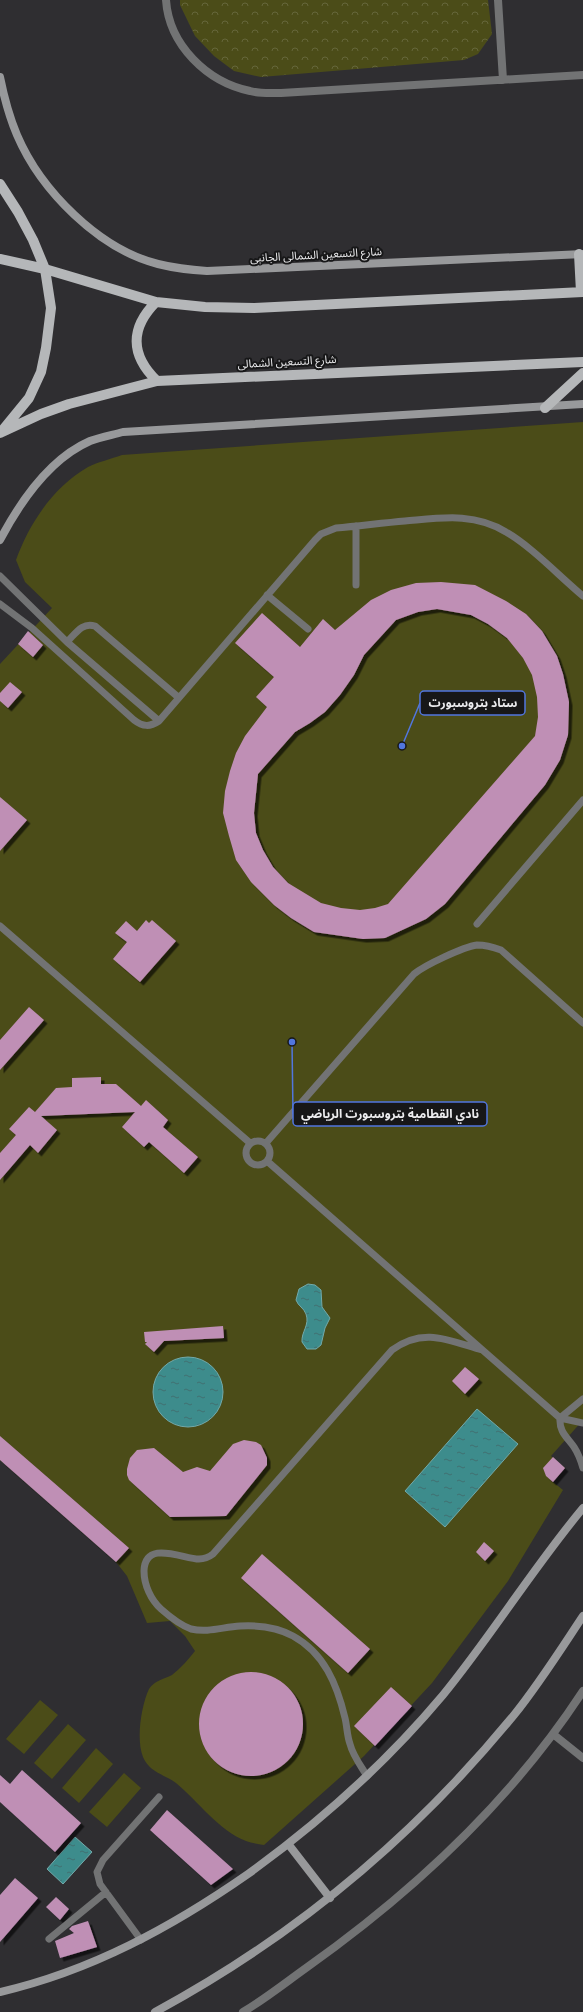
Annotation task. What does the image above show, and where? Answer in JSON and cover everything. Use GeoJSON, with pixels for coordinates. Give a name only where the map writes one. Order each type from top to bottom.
{"type":"FeatureCollection","features":[{"type":"Feature","properties":{"kind":"main road"},"geometry":{"type":"LineString","coordinates":[[0,184],[18,212],[33,240],[45,270],[51,308],[46,348],[41,372],[29,398],[1,433]]}},
{"type":"Feature","properties":{"kind":"main road"},"geometry":{"type":"LineString","coordinates":[[0,259],[45,270],[156,302],[205,307],[254,308],[582,292],[581,254]]}},
{"type":"Feature","properties":{"kind":"main road"},"geometry":{"type":"LineString","coordinates":[[156,302],[145,312],[138,326],[136,341],[138,356],[146,370],[157,381]]}},
{"type":"Feature","properties":{"kind":"main road","name":"شارع التسعين الشمالى"},"geometry":{"type":"LineString","coordinates":[[1,433],[41,414],[69,404],[157,381],[583,362]]}},
{"type":"Feature","properties":{"kind":"main road"},"geometry":{"type":"LineString","coordinates":[[545,408],[583,373]]}},
{"type":"Feature","properties":{"kind":"street"},"geometry":{"type":"LineString","coordinates":[[166,0],[167,13],[178,41],[197,64],[222,82],[251,92],[281,93],[583,75]]}},
{"type":"Feature","properties":{"kind":"street"},"geometry":{"type":"LineString","coordinates":[[498,0],[504,80]]}},
{"type":"Feature","properties":{"kind":"street","name":"شارع التسعين الشمالى الجانبى"},"geometry":{"type":"LineString","coordinates":[[0,77],[5,101],[17,136],[34,168],[56,197],[82,222],[112,243],[134,255],[157,264],[182,269],[206,271],[581,254]]}},
{"type":"Feature","properties":{"kind":"street"},"geometry":{"type":"LineString","coordinates":[[0,540],[12,516],[34,487],[60,460],[90,441],[123,432],[545,408],[583,404]]}},
{"type":"Feature","properties":{"kind":"street"},"geometry":{"type":"LineString","coordinates":[[0,1992],[58,1975],[142,1940],[213,1898],[289,1845],[321,1819],[406,1737],[442,1696],[476,1653],[535,1569],[583,1508]]}},
{"type":"Feature","properties":{"kind":"street"},"geometry":{"type":"LineString","coordinates":[[155,2012],[236,1965],[330,1898],[403,1835],[471,1766],[515,1714],[551,1665],[583,1616]]}},
{"type":"Feature","properties":{"kind":"street"},"geometry":{"type":"LineString","coordinates":[[244,2012],[360,1929],[416,1883],[487,1813],[553,1734],[583,1691]]}},
{"type":"Feature","properties":{"kind":"street"},"geometry":{"type":"LineString","coordinates":[[553,1734],[583,1758]]}},
{"type":"Feature","properties":{"kind":"street"},"geometry":{"type":"LineString","coordinates":[[289,1845],[330,1898]]}},
{"type":"Feature","properties":{"kind":"lane"},"geometry":{"type":"LineString","coordinates":[[0,604],[32,628],[138,724],[149,726],[159,721],[178,697],[321,534],[336,528],[451,517],[470,518],[488,523],[506,532],[583,596]]}},
{"type":"Feature","properties":{"kind":"lane"},"geometry":{"type":"LineString","coordinates":[[356,526],[356,585]]}},
{"type":"Feature","properties":{"kind":"lane"},"geometry":{"type":"LineString","coordinates":[[0,576],[67,642],[159,721]]}},
{"type":"Feature","properties":{"kind":"lane"},"geometry":{"type":"LineString","coordinates":[[267,595],[308,630]]}},
{"type":"Feature","properties":{"kind":"lane"},"geometry":{"type":"LineString","coordinates":[[67,642],[81,627],[86,625],[96,626],[178,697]]}},
{"type":"Feature","properties":{"kind":"lane"},"geometry":{"type":"LineString","coordinates":[[477,924],[583,800]]}},
{"type":"Feature","properties":{"kind":"lane"},"geometry":{"type":"LineString","coordinates":[[0,926],[250,1143]]}},
{"type":"Feature","properties":{"kind":"lane"},"geometry":{"type":"LineString","coordinates":[[266,1143],[414,974],[425,966],[464,949],[476,945],[489,946],[501,950],[583,1023]]}},
{"type":"Feature","properties":{"kind":"lane"},"geometry":{"type":"LineString","coordinates":[[259,1140],[266,1143],[270,1150],[267,1161],[258,1165],[249,1161],[246,1152],[250,1143],[259,1140]]}},
{"type":"Feature","properties":{"kind":"lane"},"geometry":{"type":"LineString","coordinates":[[267,1161],[560,1418],[583,1423]]}},
{"type":"Feature","properties":{"kind":"lane"},"geometry":{"type":"LineString","coordinates":[[367,1776],[349,1744],[342,1705],[330,1674],[320,1659],[308,1646],[292,1636],[276,1629],[258,1626],[239,1626],[203,1630],[180,1624],[158,1606],[151,1597],[146,1587],[144,1570],[149,1558],[162,1552],[200,1560],[213,1554],[392,1350],[402,1342],[413,1338],[426,1336],[438,1337],[482,1350]]}},
{"type":"Feature","properties":{"kind":"lane"},"geometry":{"type":"LineString","coordinates":[[560,1418],[583,1399]]}},
{"type":"Feature","properties":{"kind":"lane"},"geometry":{"type":"LineString","coordinates":[[560,1418],[562,1433],[574,1448],[583,1468]]}},
{"type":"Feature","properties":{"kind":"lane"},"geometry":{"type":"LineString","coordinates":[[142,1940],[106,1892],[98,1878],[99,1865],[159,1797]]}},
{"type":"Feature","properties":{"kind":"lane"},"geometry":{"type":"LineString","coordinates":[[49,1939],[106,1892]]}},
{"type":"Feature","properties":{"kind":"green space"},"geometry":{"type":"Polygon","coordinates":[[[180,0],[488,0],[492,34],[478,54],[464,60],[261,77],[234,71],[214,56],[195,36],[180,5],[180,0]]]}},
{"type":"Feature","properties":{"kind":"green space"},"geometry":{"type":"Polygon","coordinates":[[[583,422],[583,1420],[551,1456],[565,1468],[553,1482],[563,1490],[508,1581],[432,1683],[364,1756],[264,1845],[252,1843],[226,1830],[176,1783],[149,1767],[143,1757],[140,1742],[140,1723],[149,1689],[156,1682],[172,1675],[195,1651],[185,1636],[170,1621],[147,1623],[127,1576],[116,1562],[0,1460],[0,664],[52,608],[25,582],[16,560],[21,546],[35,520],[53,496],[64,485],[75,475],[88,467],[122,455],[583,422]]]}},
{"type":"Feature","properties":{"kind":"green space"},"geometry":{"type":"Polygon","coordinates":[[[40,1700],[58,1715],[24,1754],[6,1739],[40,1700]]]}},
{"type":"Feature","properties":{"kind":"green space"},"geometry":{"type":"Polygon","coordinates":[[[68,1724],[86,1740],[52,1779],[34,1763],[68,1724]]]}},
{"type":"Feature","properties":{"kind":"green space"},"geometry":{"type":"Polygon","coordinates":[[[96,1748],[113,1764],[79,1803],[62,1788],[96,1748]]]}},
{"type":"Feature","properties":{"kind":"green space"},"geometry":{"type":"Polygon","coordinates":[[[124,1773],[141,1788],[107,1827],[89,1812],[124,1773]]]}},
{"type":"Feature","properties":{"kind":"water"},"geometry":{"type":"Polygon","coordinates":[[[308,1284],[315,1285],[321,1290],[322,1307],[330,1318],[325,1328],[321,1345],[316,1349],[307,1349],[302,1342],[307,1318],[305,1312],[296,1300],[299,1289],[308,1284]]]}},
{"type":"Feature","properties":{"kind":"water"},"geometry":{"type":"Polygon","coordinates":[[[188,1357],[201,1360],[213,1367],[220,1379],[223,1392],[220,1405],[213,1417],[201,1424],[188,1427],[175,1424],[163,1417],[156,1405],[153,1392],[156,1379],[163,1367],[175,1360],[188,1357]]]}},
{"type":"Feature","properties":{"kind":"water"},"geometry":{"type":"Polygon","coordinates":[[[477,1409],[518,1444],[445,1527],[405,1491],[477,1409]]]}},
{"type":"Feature","properties":{"kind":"water"},"geometry":{"type":"Polygon","coordinates":[[[75,1837],[92,1852],[63,1884],[47,1869],[75,1837]]]}},
{"type":"Feature","properties":{"kind":"building"},"geometry":{"type":"Polygon","coordinates":[[[441,582],[475,585],[506,601],[526,614],[542,631],[557,656],[563,674],[569,702],[568,735],[560,760],[545,785],[445,904],[426,919],[385,938],[363,939],[314,932],[291,918],[274,905],[251,882],[236,860],[229,836],[223,813],[225,791],[230,771],[236,753],[245,736],[267,707],[256,697],[274,677],[235,643],[262,613],[300,647],[323,619],[335,630],[371,600],[391,590],[416,583],[441,582]],[[437,609],[418,612],[396,620],[364,655],[354,675],[340,695],[325,712],[295,732],[258,774],[254,813],[256,833],[263,850],[273,867],[288,883],[321,903],[341,908],[360,910],[388,904],[535,736],[538,717],[537,697],[532,675],[523,658],[507,638],[488,624],[471,615],[437,609]]]}},
{"type":"Feature","properties":{"kind":"building"},"geometry":{"type":"Polygon","coordinates":[[[28,631],[43,645],[33,657],[18,644],[28,631]]]}},
{"type":"Feature","properties":{"kind":"building"},"geometry":{"type":"Polygon","coordinates":[[[10,682],[22,692],[8,708],[0,701],[0,693],[10,682]]]}},
{"type":"Feature","properties":{"kind":"building"},"geometry":{"type":"Polygon","coordinates":[[[0,797],[27,820],[0,851],[0,797]]]}},
{"type":"Feature","properties":{"kind":"building"},"geometry":{"type":"Polygon","coordinates":[[[146,920],[149,923],[152,920],[176,941],[140,982],[113,959],[127,942],[115,933],[126,921],[137,931],[146,920]]]}},
{"type":"Feature","properties":{"kind":"building"},"geometry":{"type":"Polygon","coordinates":[[[29,1007],[44,1020],[0,1070],[0,1040],[29,1007]]]}},
{"type":"Feature","properties":{"kind":"building"},"geometry":{"type":"Polygon","coordinates":[[[101,1077],[101,1084],[116,1084],[141,1106],[146,1100],[168,1120],[163,1127],[198,1157],[184,1173],[149,1142],[144,1147],[122,1127],[135,1112],[41,1116],[57,1130],[38,1153],[30,1145],[0,1180],[0,1153],[16,1135],[9,1129],[29,1107],[35,1112],[56,1088],[72,1087],[72,1078],[101,1077]]]}},
{"type":"Feature","properties":{"kind":"building"},"geometry":{"type":"Polygon","coordinates":[[[223,1326],[224,1338],[164,1341],[154,1352],[145,1344],[147,1342],[145,1342],[144,1332],[223,1326]]]}},
{"type":"Feature","properties":{"kind":"building"},"geometry":{"type":"Polygon","coordinates":[[[465,1367],[479,1379],[465,1394],[452,1381],[465,1367]]]}},
{"type":"Feature","properties":{"kind":"building"},"geometry":{"type":"Polygon","coordinates":[[[0,1436],[129,1548],[116,1562],[0,1460],[0,1436]]]}},
{"type":"Feature","properties":{"kind":"building"},"geometry":{"type":"Polygon","coordinates":[[[244,1440],[256,1442],[261,1445],[267,1458],[267,1465],[226,1516],[170,1517],[129,1480],[127,1475],[130,1458],[137,1450],[154,1448],[183,1472],[197,1467],[210,1471],[233,1444],[244,1440]]]}},
{"type":"Feature","properties":{"kind":"building"},"geometry":{"type":"Polygon","coordinates":[[[553,1457],[565,1468],[553,1482],[546,1476],[543,1468],[553,1457]]]}},
{"type":"Feature","properties":{"kind":"building"},"geometry":{"type":"Polygon","coordinates":[[[484,1542],[494,1551],[485,1561],[476,1552],[484,1542]]]}},
{"type":"Feature","properties":{"kind":"building"},"geometry":{"type":"Polygon","coordinates":[[[262,1554],[370,1649],[348,1673],[241,1578],[262,1554]]]}},
{"type":"Feature","properties":{"kind":"building"},"geometry":{"type":"Polygon","coordinates":[[[251,1672],[271,1676],[280,1680],[288,1687],[295,1695],[299,1704],[303,1724],[299,1744],[295,1753],[288,1761],[280,1768],[271,1772],[251,1776],[231,1772],[222,1768],[214,1761],[207,1753],[203,1744],[199,1724],[203,1704],[207,1695],[214,1687],[222,1680],[231,1676],[251,1672]]]}},
{"type":"Feature","properties":{"kind":"building"},"geometry":{"type":"Polygon","coordinates":[[[391,1687],[412,1706],[375,1746],[354,1726],[391,1687]]]}},
{"type":"Feature","properties":{"kind":"building"},"geometry":{"type":"Polygon","coordinates":[[[22,1770],[81,1823],[55,1852],[0,1802],[0,1775],[10,1784],[22,1770]]]}},
{"type":"Feature","properties":{"kind":"building"},"geometry":{"type":"Polygon","coordinates":[[[167,1810],[233,1869],[211,1885],[150,1830],[167,1810]]]}},
{"type":"Feature","properties":{"kind":"building"},"geometry":{"type":"Polygon","coordinates":[[[15,1878],[38,1898],[0,1942],[0,1895],[15,1878]]]}},
{"type":"Feature","properties":{"kind":"building"},"geometry":{"type":"Polygon","coordinates":[[[56,1897],[69,1909],[60,1920],[46,1907],[56,1897]]]}},
{"type":"Feature","properties":{"kind":"building"},"geometry":{"type":"Polygon","coordinates":[[[88,1921],[97,1947],[60,1958],[55,1941],[74,1933],[69,1929],[72,1926],[88,1921]]]}},
{"type":"Feature","properties":{"kind":"place","name":"ستاد بتروسبورت"},"geometry":{"type":"Point","coordinates":[402,746]}},
{"type":"Feature","properties":{"kind":"place","name":"نادي القطامية بتروسبورت الرياضي"},"geometry":{"type":"Point","coordinates":[292,1042]}}]}
